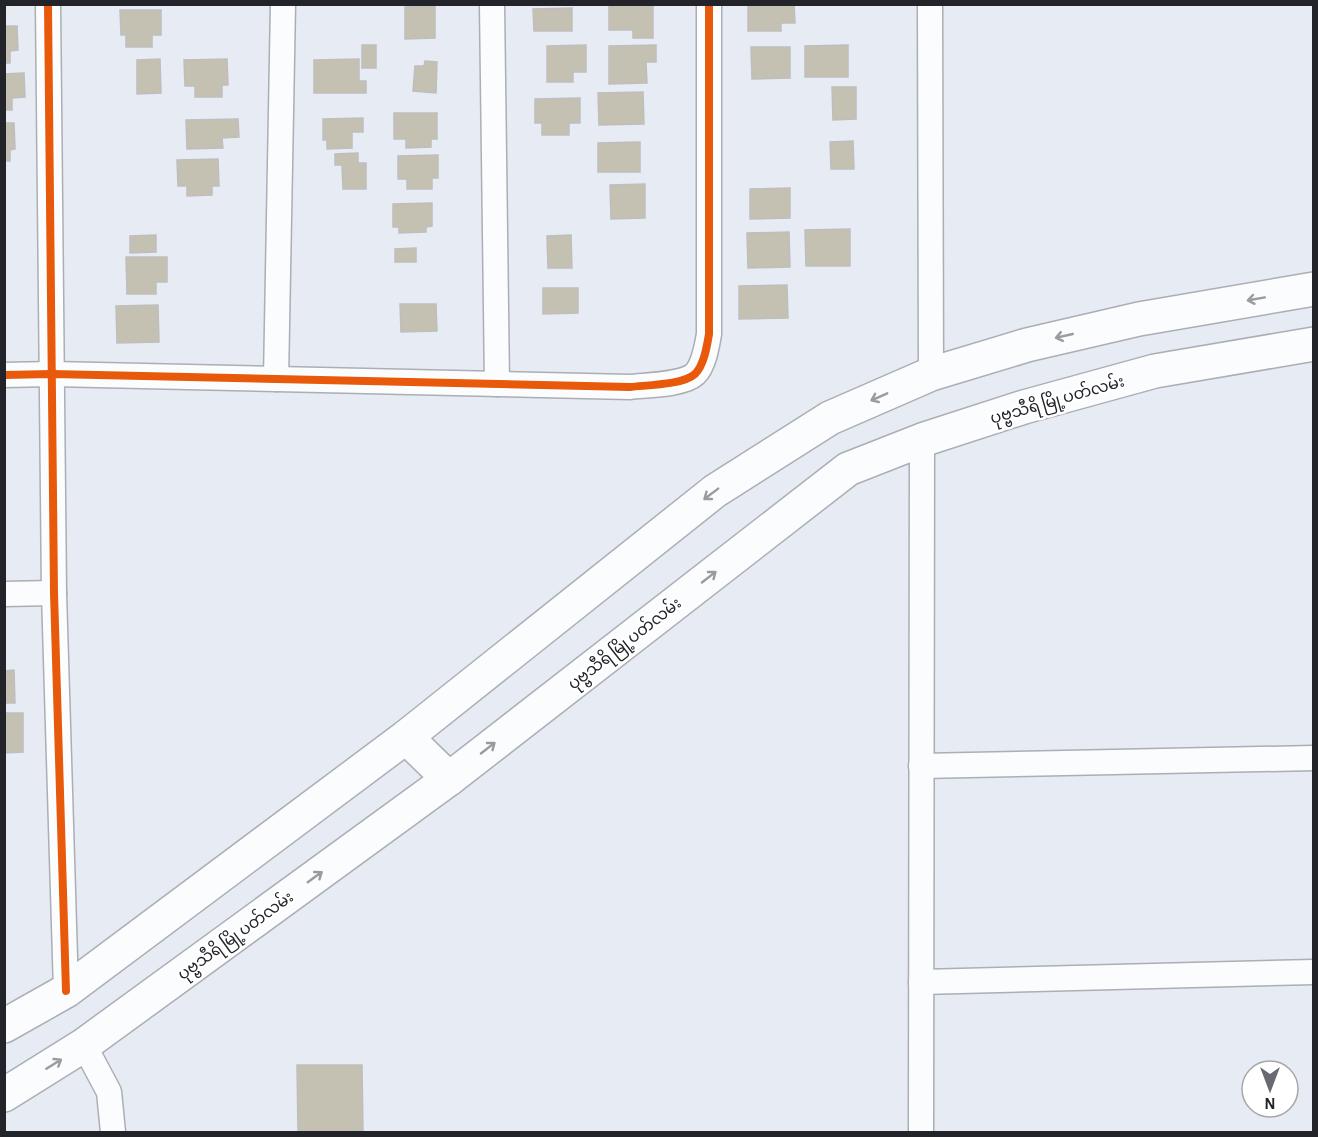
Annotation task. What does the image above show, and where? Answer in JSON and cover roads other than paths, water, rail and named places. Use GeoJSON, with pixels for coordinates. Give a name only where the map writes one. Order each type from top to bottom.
{"type":"FeatureCollection","features":[{"type":"Feature","properties":{"kind":"main road"},"geometry":{"type":"LineString","coordinates":[[4,1026],[66,991],[406,737],[715,491],[830,418],[931,374],[1027,345],[1140,319],[1314,289]]}},
{"type":"Feature","properties":{"kind":"main road","name":"ပုဗ္ဗသီရိ မြို့ပတ်လမ်း"},"geometry":{"type":"LineString","coordinates":[[4,1095],[84,1045],[449,779],[848,470],[922,440],[1024,407],[1155,371],[1314,344]]}},
{"type":"Feature","properties":{"kind":"main road"},"geometry":{"type":"LineString","coordinates":[[406,737],[449,779]]}},
{"type":"Feature","properties":{"kind":"street"},"geometry":{"type":"LineString","coordinates":[[48,4],[54,593],[66,991]]}},
{"type":"Feature","properties":{"kind":"street"},"geometry":{"type":"LineString","coordinates":[[276,379],[283,4]]}},
{"type":"Feature","properties":{"kind":"street"},"geometry":{"type":"LineString","coordinates":[[492,4],[497,384]]}},
{"type":"Feature","properties":{"kind":"street"},"geometry":{"type":"LineString","coordinates":[[4,375],[52,374],[630,387],[664,384],[686,379],[696,373],[705,356],[709,334],[709,4]]}},
{"type":"Feature","properties":{"kind":"street"},"geometry":{"type":"LineString","coordinates":[[930,4],[931,374]]}},
{"type":"Feature","properties":{"kind":"street"},"geometry":{"type":"LineString","coordinates":[[921,1132],[922,440]]}},
{"type":"Feature","properties":{"kind":"street"},"geometry":{"type":"LineString","coordinates":[[4,594],[54,593]]}},
{"type":"Feature","properties":{"kind":"street"},"geometry":{"type":"LineString","coordinates":[[921,766],[1314,758]]}},
{"type":"Feature","properties":{"kind":"street"},"geometry":{"type":"LineString","coordinates":[[921,982],[1314,972]]}},
{"type":"Feature","properties":{"kind":"street"},"geometry":{"type":"LineString","coordinates":[[84,1045],[109,1092],[113,1132]]}}]}
